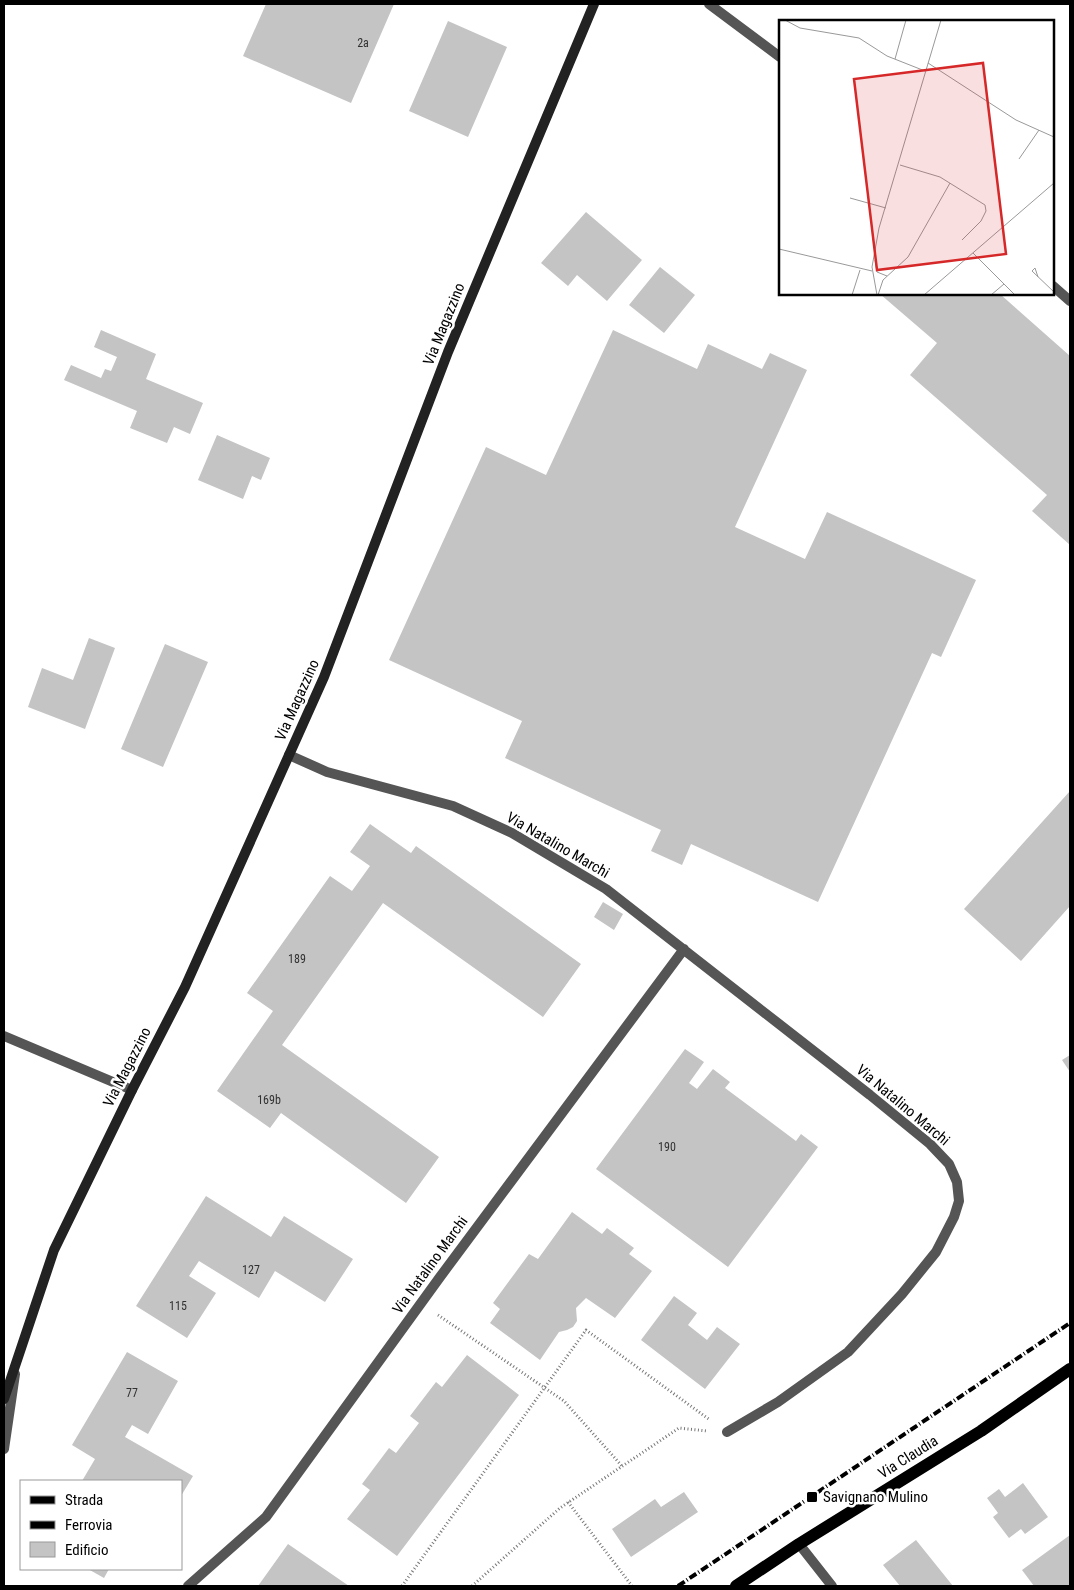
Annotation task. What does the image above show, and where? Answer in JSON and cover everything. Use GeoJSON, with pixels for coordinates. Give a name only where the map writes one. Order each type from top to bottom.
{"type":"FeatureCollection","features":[{"type":"Feature","properties":{"kind":"main road","name":"Via Magazzino"},"geometry":{"type":"LineString","coordinates":[[4,1399],[54,1250],[132,1090],[185,987],[324,677],[448,352],[594,4]]}},
{"type":"Feature","properties":{"kind":"main road","name":"Via Claudia"},"geometry":{"type":"LineString","coordinates":[[736,1586],[799,1544],[981,1431],[1070,1369]]}},
{"type":"Feature","properties":{"kind":"street"},"geometry":{"type":"LineString","coordinates":[[709,4],[779,56]]}},
{"type":"Feature","properties":{"kind":"street"},"geometry":{"type":"LineString","coordinates":[[1054,287],[1070,301]]}},
{"type":"Feature","properties":{"kind":"street","name":"Via Natalino Marchi"},"geometry":{"type":"LineString","coordinates":[[289,755],[327,772],[453,806],[512,832],[606,889],[930,1144],[950,1164],[957,1182],[959,1201],[954,1217],[936,1252],[902,1294],[848,1352],[778,1402],[727,1432]]}},
{"type":"Feature","properties":{"kind":"street","name":"Via Natalino Marchi"},"geometry":{"type":"LineString","coordinates":[[188,1586],[266,1517],[421,1303],[684,949]]}},
{"type":"Feature","properties":{"kind":"street"},"geometry":{"type":"LineString","coordinates":[[4,1036],[132,1090]]}},
{"type":"Feature","properties":{"kind":"street"},"geometry":{"type":"LineString","coordinates":[[4,1449],[17,1360]]}},
{"type":"Feature","properties":{"kind":"street"},"geometry":{"type":"LineString","coordinates":[[799,1544],[832,1586]]}},
{"type":"Feature","properties":{"kind":"path"},"geometry":{"type":"LineString","coordinates":[[421,1303],[564,1401],[622,1466]]}},
{"type":"Feature","properties":{"kind":"path"},"geometry":{"type":"LineString","coordinates":[[402,1586],[586,1330],[727,1432]]}},
{"type":"Feature","properties":{"kind":"path"},"geometry":{"type":"LineString","coordinates":[[472,1586],[560,1508],[679,1428],[727,1432]]}},
{"type":"Feature","properties":{"kind":"path"},"geometry":{"type":"LineString","coordinates":[[568,1502],[632,1586]]}},
{"type":"Feature","properties":{"kind":"building"},"geometry":{"type":"Polygon","coordinates":[[[266,4],[394,4],[351,103],[243,56],[266,4]]]}},
{"type":"Feature","properties":{"kind":"building"},"geometry":{"type":"Polygon","coordinates":[[[448,21],[507,47],[468,137],[409,111],[448,21]]]}},
{"type":"Feature","properties":{"kind":"building"},"geometry":{"type":"Polygon","coordinates":[[[586,212],[642,260],[607,301],[577,275],[568,286],[541,263],[586,212]]]}},
{"type":"Feature","properties":{"kind":"building"},"geometry":{"type":"Polygon","coordinates":[[[660,267],[695,295],[664,333],[629,305],[660,267]]]}},
{"type":"Feature","properties":{"kind":"building"},"geometry":{"type":"Polygon","coordinates":[[[881,295],[1001,295],[1070,356],[1070,545],[1032,511],[1047,495],[910,375],[937,343],[881,295]]]}},
{"type":"Feature","properties":{"kind":"building"},"geometry":{"type":"Polygon","coordinates":[[[101,330],[156,354],[146,379],[203,403],[190,434],[174,427],[167,443],[130,428],[137,411],[64,380],[71,365],[101,378],[105,369],[111,371],[117,357],[94,347],[101,330]]]}},
{"type":"Feature","properties":{"kind":"building"},"geometry":{"type":"Polygon","coordinates":[[[613,330],[697,369],[708,344],[762,369],[770,353],[807,370],[735,527],[805,559],[827,512],[976,580],[941,657],[932,653],[818,902],[691,844],[682,865],[651,851],[661,830],[505,758],[522,721],[389,660],[486,447],[546,475],[613,330]]]}},
{"type":"Feature","properties":{"kind":"building"},"geometry":{"type":"Polygon","coordinates":[[[217,435],[270,458],[261,480],[252,476],[243,499],[198,480],[217,435]]]}},
{"type":"Feature","properties":{"kind":"building"},"geometry":{"type":"Polygon","coordinates":[[[89,638],[115,648],[85,729],[28,707],[42,668],[73,680],[89,638]]]}},
{"type":"Feature","properties":{"kind":"building"},"geometry":{"type":"Polygon","coordinates":[[[165,644],[208,662],[163,767],[121,749],[165,644]]]}},
{"type":"Feature","properties":{"kind":"building"},"geometry":{"type":"Polygon","coordinates":[[[1070,791],[1070,906],[1021,961],[964,909],[1070,791]]]}},
{"type":"Feature","properties":{"kind":"building"},"geometry":{"type":"Polygon","coordinates":[[[370,824],[411,853],[416,846],[581,964],[543,1017],[383,903],[282,1045],[439,1157],[406,1203],[281,1113],[270,1128],[217,1091],[273,1011],[247,993],[330,876],[352,891],[370,866],[350,852],[370,824]]]}},
{"type":"Feature","properties":{"kind":"building"},"geometry":{"type":"Polygon","coordinates":[[[603,902],[623,914],[614,930],[594,917],[603,902]]]}},
{"type":"Feature","properties":{"kind":"building"},"geometry":{"type":"Polygon","coordinates":[[[685,1049],[704,1062],[689,1083],[697,1089],[713,1069],[730,1082],[725,1088],[796,1141],[801,1134],[818,1147],[728,1267],[596,1169],[685,1049]]]}},
{"type":"Feature","properties":{"kind":"building"},"geometry":{"type":"Polygon","coordinates":[[[1070,1055],[1070,1072],[1062,1060],[1070,1055]]]}},
{"type":"Feature","properties":{"kind":"building"},"geometry":{"type":"Polygon","coordinates":[[[206,1196],[271,1237],[284,1216],[353,1259],[325,1302],[275,1271],[259,1298],[199,1261],[189,1276],[216,1293],[187,1338],[136,1306],[206,1196]]]}},
{"type":"Feature","properties":{"kind":"building"},"geometry":{"type":"Polygon","coordinates":[[[572,1212],[602,1234],[607,1228],[634,1248],[629,1254],[652,1271],[615,1318],[586,1298],[576,1308],[577,1321],[573,1327],[559,1332],[540,1360],[490,1323],[500,1309],[493,1303],[529,1254],[538,1259],[572,1212]]]}},
{"type":"Feature","properties":{"kind":"building"},"geometry":{"type":"Polygon","coordinates":[[[674,1296],[697,1313],[688,1325],[707,1340],[717,1327],[740,1344],[705,1389],[641,1340],[674,1296]]]}},
{"type":"Feature","properties":{"kind":"building"},"geometry":{"type":"Polygon","coordinates":[[[127,1352],[178,1381],[148,1434],[132,1425],[125,1437],[193,1476],[182,1494],[182,1480],[83,1480],[95,1459],[72,1445],[127,1352]]]}},
{"type":"Feature","properties":{"kind":"building"},"geometry":{"type":"Polygon","coordinates":[[[467,1355],[519,1395],[397,1556],[347,1519],[370,1490],[362,1484],[389,1448],[396,1453],[419,1423],[410,1416],[436,1382],[442,1387],[467,1355]]]}},
{"type":"Feature","properties":{"kind":"building"},"geometry":{"type":"Polygon","coordinates":[[[1023,1483],[1048,1517],[1025,1534],[1021,1529],[1009,1538],[993,1517],[998,1513],[987,1498],[999,1489],[1005,1497],[1023,1483]]]}},
{"type":"Feature","properties":{"kind":"building"},"geometry":{"type":"Polygon","coordinates":[[[684,1492],[698,1512],[631,1557],[612,1529],[655,1499],[661,1507],[684,1492]]]}},
{"type":"Feature","properties":{"kind":"building"},"geometry":{"type":"Polygon","coordinates":[[[1070,1535],[1070,1586],[1034,1586],[1022,1570],[1070,1535]]]}},
{"type":"Feature","properties":{"kind":"building"},"geometry":{"type":"Polygon","coordinates":[[[916,1540],[953,1586],[900,1586],[883,1565],[916,1540]]]}},
{"type":"Feature","properties":{"kind":"building"},"geometry":{"type":"Polygon","coordinates":[[[288,1544],[349,1586],[258,1586],[288,1544]]]}},
{"type":"Feature","properties":{"kind":"building"},"geometry":{"type":"Polygon","coordinates":[[[90,1570],[108,1570],[104,1578],[90,1570]]]}},
{"type":"Feature","properties":{"kind":"railway"},"geometry":{"type":"LineString","coordinates":[[678,1586],[1070,1323]]}},
{"type":"Feature","properties":{"kind":"place","name":"Savignano Mulino"},"geometry":{"type":"Point","coordinates":[812,1497]}}]}
